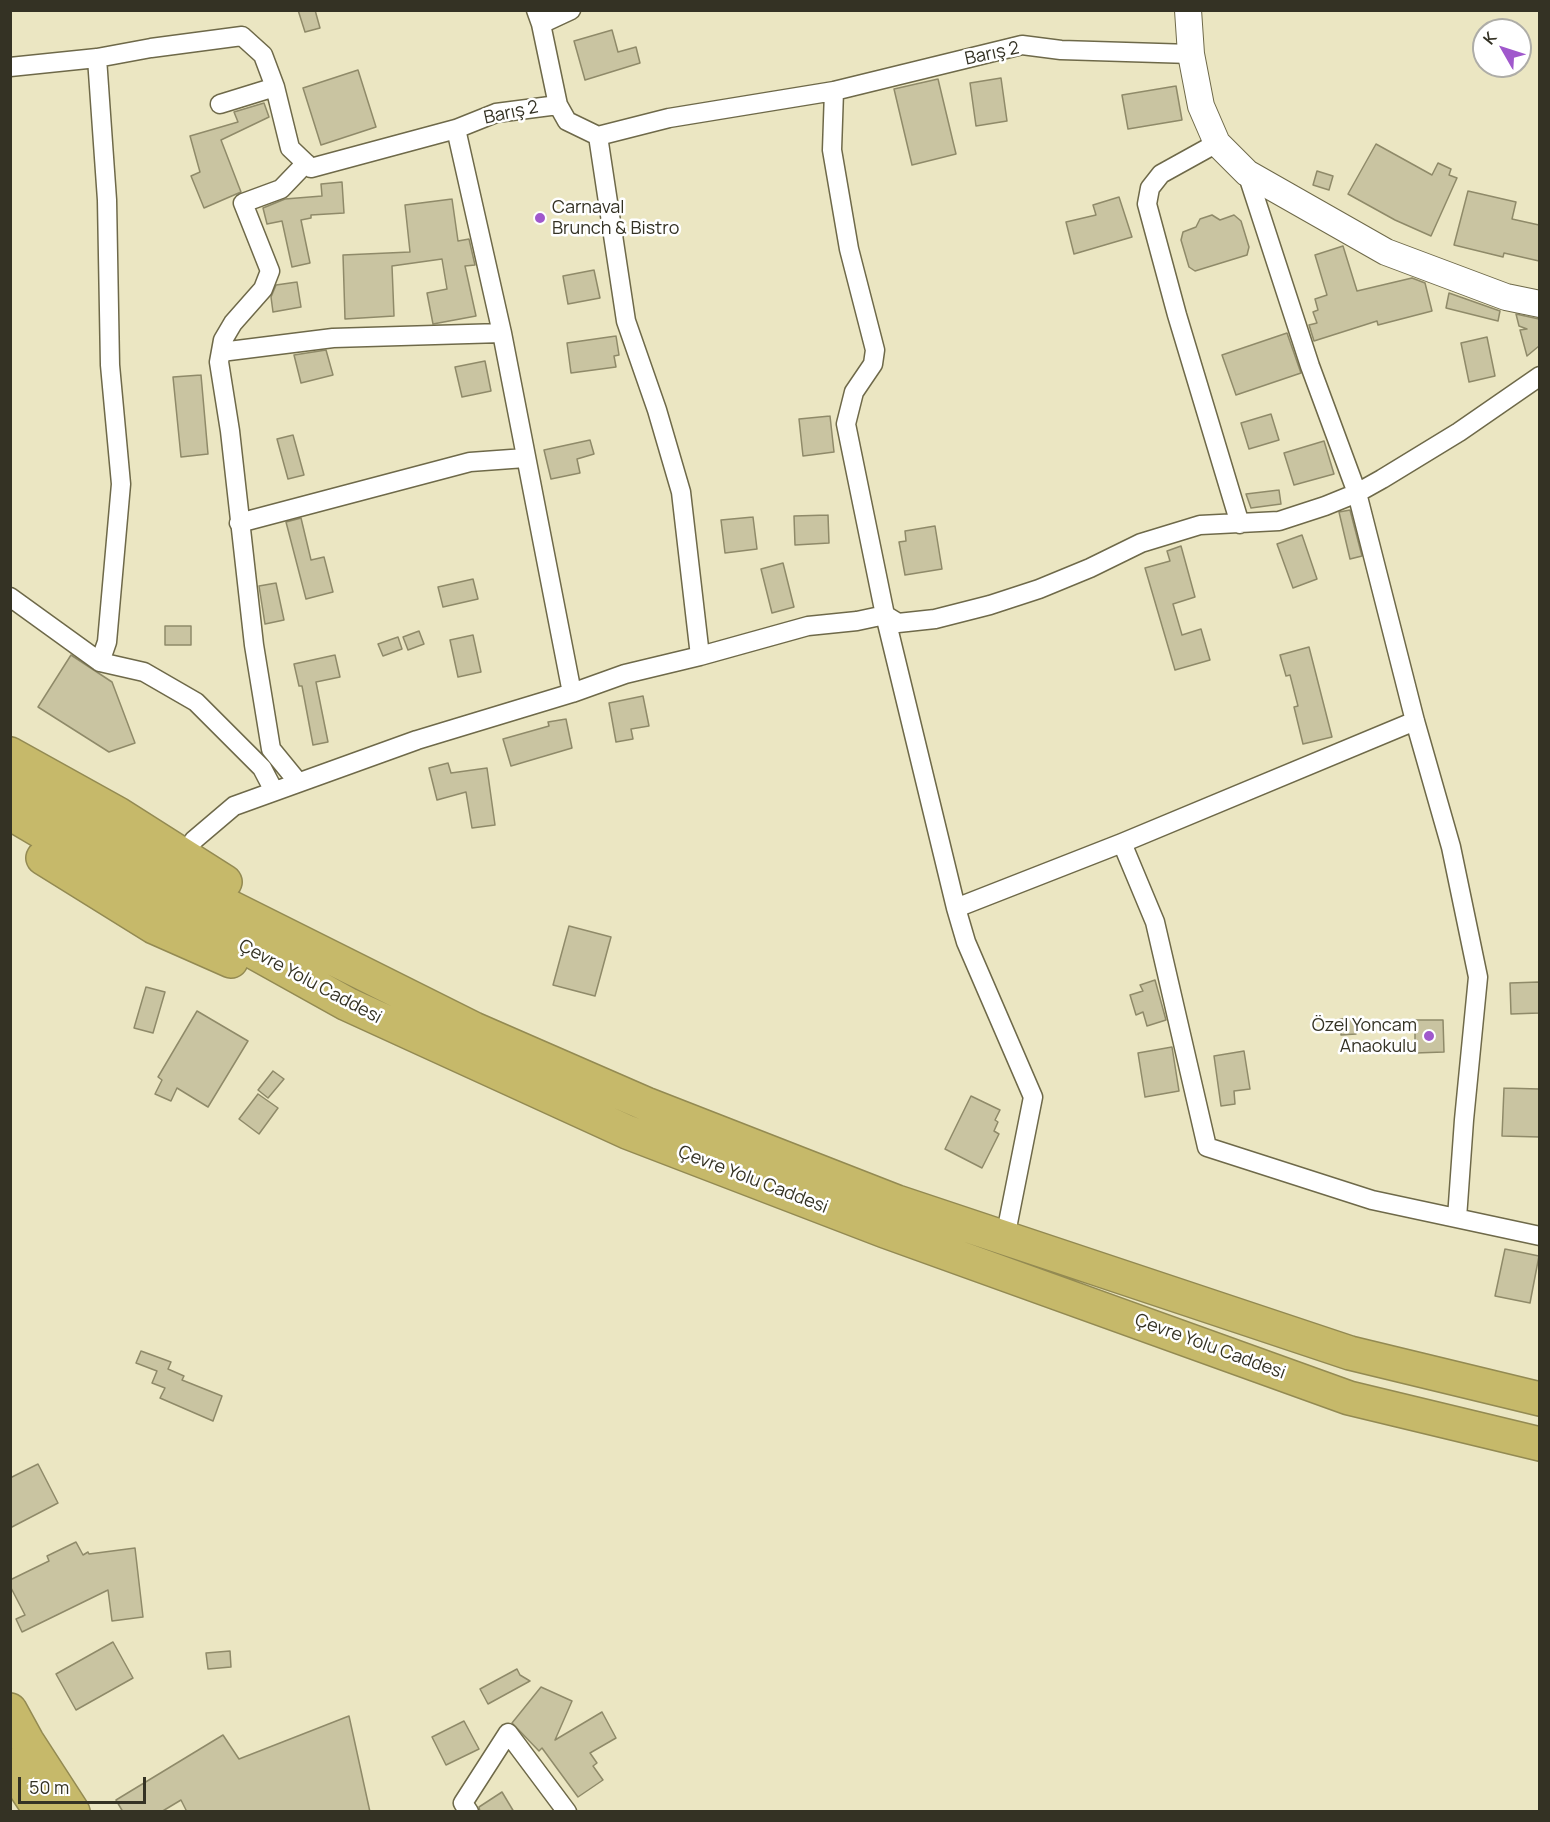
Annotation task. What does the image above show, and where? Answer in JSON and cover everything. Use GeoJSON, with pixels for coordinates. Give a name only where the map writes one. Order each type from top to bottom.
{"type":"FeatureCollection","features":[{"type":"Feature","properties":{"kind":"highway"},"geometry":{"type":"LineString","coordinates":[[10,754],[118,814],[325,943],[364,974]]}},
{"type":"Feature","properties":{"kind":"highway","name":"Çevre Yolu Caddesi"},"geometry":{"type":"LineString","coordinates":[[10,786],[192,888],[474,1029],[646,1104],[897,1202],[1350,1353],[1539,1399]]}},
{"type":"Feature","properties":{"kind":"highway","name":"Çevre Yolu Caddesi"},"geometry":{"type":"LineString","coordinates":[[10,813],[110,872],[347,1004],[627,1132],[885,1231],[1349,1398],[1539,1444]]}},
{"type":"Feature","properties":{"kind":"highway"},"geometry":{"type":"LineString","coordinates":[[10,838],[154,927],[292,987],[347,1004]]}},
{"type":"Feature","properties":{"kind":"highway"},"geometry":{"type":"LineString","coordinates":[[10,1710],[27,1741],[73,1812]]}},
{"type":"Feature","properties":{"kind":"highway"},"geometry":{"type":"LineString","coordinates":[[10,1766],[41,1812]]}},
{"type":"Feature","properties":{"kind":"street"},"geometry":{"type":"LineString","coordinates":[[558,105],[538,17],[571,10]]}},
{"type":"Feature","properties":{"kind":"street"},"geometry":{"type":"LineString","coordinates":[[1188,10],[1191,54],[1202,106],[1217,143],[1247,173],[1386,252],[1506,297],[1539,304]]}},
{"type":"Feature","properties":{"kind":"street"},"geometry":{"type":"LineString","coordinates":[[10,68],[97,58],[242,36],[263,55],[275,87],[291,148],[306,163],[281,189],[243,202],[270,271],[263,289],[233,323],[223,340],[219,362],[230,431],[254,645],[271,749],[298,782]]}},
{"type":"Feature","properties":{"kind":"street","name":"Barış 2"},"geometry":{"type":"LineString","coordinates":[[306,163],[311,168],[456,129],[496,113],[558,105],[567,121],[598,136],[669,118],[834,91],[1022,45],[1061,50],[1191,54]]}},
{"type":"Feature","properties":{"kind":"street"},"geometry":{"type":"LineString","coordinates":[[97,58],[107,201],[110,365],[121,484],[107,642],[100,662]]}},
{"type":"Feature","properties":{"kind":"street"},"geometry":{"type":"LineString","coordinates":[[220,104],[275,87]]}},
{"type":"Feature","properties":{"kind":"street"},"geometry":{"type":"LineString","coordinates":[[834,91],[832,150],[849,249],[875,350],[873,364],[854,392],[846,424],[885,615],[956,908],[966,942],[1033,1097],[1005,1238]]}},
{"type":"Feature","properties":{"kind":"street"},"geometry":{"type":"LineString","coordinates":[[456,129],[502,333],[572,693]]}},
{"type":"Feature","properties":{"kind":"street"},"geometry":{"type":"LineString","coordinates":[[598,136],[626,321],[657,410],[681,492],[700,656]]}},
{"type":"Feature","properties":{"kind":"street"},"geometry":{"type":"LineString","coordinates":[[1217,143],[1161,174],[1150,188],[1147,204],[1177,315],[1240,524]]}},
{"type":"Feature","properties":{"kind":"street"},"geometry":{"type":"LineString","coordinates":[[1247,173],[1310,366],[1357,493],[1415,721],[1451,847],[1478,977],[1457,1218]]}},
{"type":"Feature","properties":{"kind":"street"},"geometry":{"type":"LineString","coordinates":[[221,352],[333,338],[502,333]]}},
{"type":"Feature","properties":{"kind":"street"},"geometry":{"type":"LineString","coordinates":[[183,856],[194,840],[234,806],[417,740],[572,693],[625,674],[808,626],[857,621],[885,615],[898,623],[935,619],[1039,589],[1090,568],[1141,543],[1200,525],[1279,521],[1357,493],[1459,432],[1539,376]]}},
{"type":"Feature","properties":{"kind":"street"},"geometry":{"type":"LineString","coordinates":[[239,523],[470,462],[525,458]]}},
{"type":"Feature","properties":{"kind":"street"},"geometry":{"type":"LineString","coordinates":[[10,597],[100,662],[144,672],[196,702],[262,768],[274,791]]}},
{"type":"Feature","properties":{"kind":"street"},"geometry":{"type":"LineString","coordinates":[[956,908],[1122,843],[1415,721]]}},
{"type":"Feature","properties":{"kind":"street"},"geometry":{"type":"LineString","coordinates":[[1122,843],[1155,922],[1207,1147],[1372,1200],[1539,1236]]}},
{"type":"Feature","properties":{"kind":"street"},"geometry":{"type":"LineString","coordinates":[[469,1812],[463,1803],[508,1733],[567,1812]]}},
{"type":"Feature","properties":{"kind":"building"},"geometry":{"type":"Polygon","coordinates":[[[298,10],[315,10],[320,28],[305,32],[298,10]]]}},
{"type":"Feature","properties":{"kind":"building"},"geometry":{"type":"Polygon","coordinates":[[[612,30],[618,52],[636,47],[640,63],[585,80],[574,41],[612,30]]]}},
{"type":"Feature","properties":{"kind":"building"},"geometry":{"type":"Polygon","coordinates":[[[358,70],[376,127],[321,145],[303,88],[358,70]]]}},
{"type":"Feature","properties":{"kind":"building"},"geometry":{"type":"Polygon","coordinates":[[[1001,78],[1007,121],[976,126],[970,83],[1001,78]]]}},
{"type":"Feature","properties":{"kind":"building"},"geometry":{"type":"Polygon","coordinates":[[[938,79],[956,154],[912,165],[894,89],[938,79]]]}},
{"type":"Feature","properties":{"kind":"building"},"geometry":{"type":"Polygon","coordinates":[[[1176,86],[1182,120],[1128,129],[1122,95],[1176,86]]]}},
{"type":"Feature","properties":{"kind":"building"},"geometry":{"type":"Polygon","coordinates":[[[264,103],[269,117],[221,140],[241,192],[204,208],[191,176],[200,172],[190,136],[238,122],[234,112],[264,103]]]}},
{"type":"Feature","properties":{"kind":"building"},"geometry":{"type":"Polygon","coordinates":[[[1376,144],[1432,175],[1438,163],[1451,169],[1449,175],[1457,178],[1431,236],[1395,220],[1348,194],[1376,144]]]}},
{"type":"Feature","properties":{"kind":"building"},"geometry":{"type":"Polygon","coordinates":[[[1317,171],[1333,176],[1329,190],[1313,185],[1317,171]]]}},
{"type":"Feature","properties":{"kind":"building"},"geometry":{"type":"Polygon","coordinates":[[[342,182],[344,213],[311,215],[311,218],[301,220],[310,263],[292,267],[282,221],[267,224],[263,208],[285,199],[322,196],[321,184],[342,182]]]}},
{"type":"Feature","properties":{"kind":"building"},"geometry":{"type":"Polygon","coordinates":[[[1468,191],[1516,202],[1512,219],[1539,225],[1539,261],[1504,253],[1503,257],[1454,245],[1468,191]]]}},
{"type":"Feature","properties":{"kind":"building"},"geometry":{"type":"Polygon","coordinates":[[[1119,197],[1132,237],[1074,254],[1066,222],[1096,215],[1093,205],[1119,197]]]}},
{"type":"Feature","properties":{"kind":"building"},"geometry":{"type":"Polygon","coordinates":[[[452,199],[458,241],[469,239],[475,265],[465,266],[476,316],[433,324],[427,293],[447,289],[442,259],[392,266],[394,316],[345,319],[343,255],[410,252],[405,205],[452,199]]]}},
{"type":"Feature","properties":{"kind":"building"},"geometry":{"type":"Polygon","coordinates":[[[1212,215],[1220,220],[1234,215],[1241,221],[1249,247],[1247,255],[1195,271],[1189,267],[1181,240],[1183,232],[1196,227],[1200,219],[1212,215]]]}},
{"type":"Feature","properties":{"kind":"building"},"geometry":{"type":"Polygon","coordinates":[[[1343,246],[1357,291],[1412,278],[1425,283],[1432,311],[1378,325],[1377,321],[1314,341],[1309,325],[1317,323],[1313,312],[1318,310],[1315,299],[1327,295],[1315,255],[1343,246]]]}},
{"type":"Feature","properties":{"kind":"building"},"geometry":{"type":"Polygon","coordinates":[[[594,270],[600,298],[568,304],[563,276],[594,270]]]}},
{"type":"Feature","properties":{"kind":"building"},"geometry":{"type":"Polygon","coordinates":[[[297,282],[301,307],[273,312],[271,297],[276,285],[297,282]]]}},
{"type":"Feature","properties":{"kind":"building"},"geometry":{"type":"Polygon","coordinates":[[[1449,293],[1500,311],[1498,321],[1446,308],[1449,293]]]}},
{"type":"Feature","properties":{"kind":"building"},"geometry":{"type":"Polygon","coordinates":[[[1516,314],[1539,319],[1539,346],[1527,356],[1520,330],[1527,329],[1519,326],[1516,314]]]}},
{"type":"Feature","properties":{"kind":"building"},"geometry":{"type":"Polygon","coordinates":[[[1287,333],[1301,373],[1236,395],[1222,355],[1287,333]]]}},
{"type":"Feature","properties":{"kind":"building"},"geometry":{"type":"Polygon","coordinates":[[[616,336],[619,355],[614,356],[616,367],[571,373],[567,343],[616,336]]]}},
{"type":"Feature","properties":{"kind":"building"},"geometry":{"type":"Polygon","coordinates":[[[1487,337],[1495,376],[1469,382],[1461,343],[1487,337]]]}},
{"type":"Feature","properties":{"kind":"building"},"geometry":{"type":"Polygon","coordinates":[[[326,350],[333,375],[301,383],[294,355],[326,350]]]}},
{"type":"Feature","properties":{"kind":"building"},"geometry":{"type":"Polygon","coordinates":[[[485,361],[491,391],[462,397],[455,367],[485,361]]]}},
{"type":"Feature","properties":{"kind":"building"},"geometry":{"type":"Polygon","coordinates":[[[201,375],[208,454],[181,457],[173,377],[201,375]]]}},
{"type":"Feature","properties":{"kind":"building"},"geometry":{"type":"Polygon","coordinates":[[[1271,414],[1279,440],[1249,449],[1241,423],[1271,414]]]}},
{"type":"Feature","properties":{"kind":"building"},"geometry":{"type":"Polygon","coordinates":[[[830,416],[834,452],[803,456],[799,419],[830,416]]]}},
{"type":"Feature","properties":{"kind":"building"},"geometry":{"type":"Polygon","coordinates":[[[293,435],[304,475],[288,479],[277,439],[293,435]]]}},
{"type":"Feature","properties":{"kind":"building"},"geometry":{"type":"Polygon","coordinates":[[[590,440],[594,454],[577,459],[580,473],[551,479],[544,450],[590,440]]]}},
{"type":"Feature","properties":{"kind":"building"},"geometry":{"type":"Polygon","coordinates":[[[1324,441],[1334,474],[1294,485],[1284,453],[1324,441]]]}},
{"type":"Feature","properties":{"kind":"building"},"geometry":{"type":"Polygon","coordinates":[[[1279,490],[1281,504],[1251,508],[1246,494],[1279,490]]]}},
{"type":"Feature","properties":{"kind":"building"},"geometry":{"type":"Polygon","coordinates":[[[1350,510],[1362,556],[1350,559],[1339,512],[1350,510]]]}},
{"type":"Feature","properties":{"kind":"building"},"geometry":{"type":"Polygon","coordinates":[[[828,515],[829,543],[795,545],[794,516],[828,515]]]}},
{"type":"Feature","properties":{"kind":"building"},"geometry":{"type":"Polygon","coordinates":[[[753,517],[757,549],[725,553],[721,520],[753,517]]]}},
{"type":"Feature","properties":{"kind":"building"},"geometry":{"type":"Polygon","coordinates":[[[301,518],[311,560],[324,557],[333,592],[306,599],[286,522],[301,518]]]}},
{"type":"Feature","properties":{"kind":"building"},"geometry":{"type":"Polygon","coordinates":[[[935,526],[942,569],[905,575],[899,542],[906,541],[905,531],[935,526]]]}},
{"type":"Feature","properties":{"kind":"building"},"geometry":{"type":"Polygon","coordinates":[[[1302,535],[1317,579],[1293,588],[1277,544],[1302,535]]]}},
{"type":"Feature","properties":{"kind":"building"},"geometry":{"type":"Polygon","coordinates":[[[1181,546],[1195,597],[1173,604],[1182,635],[1201,629],[1210,660],[1175,670],[1145,568],[1170,561],[1167,551],[1181,546]]]}},
{"type":"Feature","properties":{"kind":"building"},"geometry":{"type":"Polygon","coordinates":[[[783,563],[794,607],[772,613],[761,569],[783,563]]]}},
{"type":"Feature","properties":{"kind":"building"},"geometry":{"type":"Polygon","coordinates":[[[473,579],[478,599],[443,607],[438,587],[473,579]]]}},
{"type":"Feature","properties":{"kind":"building"},"geometry":{"type":"Polygon","coordinates":[[[276,583],[284,620],[265,624],[259,586],[276,583]]]}},
{"type":"Feature","properties":{"kind":"building"},"geometry":{"type":"Polygon","coordinates":[[[165,626],[191,626],[191,645],[165,645],[165,626]]]}},
{"type":"Feature","properties":{"kind":"building"},"geometry":{"type":"Polygon","coordinates":[[[419,631],[424,644],[408,650],[403,637],[419,631]]]}},
{"type":"Feature","properties":{"kind":"building"},"geometry":{"type":"Polygon","coordinates":[[[473,635],[481,672],[458,677],[450,640],[473,635]]]}},
{"type":"Feature","properties":{"kind":"building"},"geometry":{"type":"Polygon","coordinates":[[[398,637],[402,649],[383,656],[378,644],[398,637]]]}},
{"type":"Feature","properties":{"kind":"building"},"geometry":{"type":"Polygon","coordinates":[[[1309,647],[1332,737],[1303,744],[1294,707],[1298,706],[1290,675],[1286,676],[1280,655],[1309,647]]]}},
{"type":"Feature","properties":{"kind":"building"},"geometry":{"type":"Polygon","coordinates":[[[71,655],[112,682],[135,743],[109,752],[38,707],[71,655]]]}},
{"type":"Feature","properties":{"kind":"building"},"geometry":{"type":"Polygon","coordinates":[[[335,655],[340,677],[316,682],[328,742],[313,745],[302,686],[299,686],[294,664],[335,655]]]}},
{"type":"Feature","properties":{"kind":"building"},"geometry":{"type":"Polygon","coordinates":[[[643,696],[649,726],[631,729],[633,739],[616,742],[609,703],[643,696]]]}},
{"type":"Feature","properties":{"kind":"building"},"geometry":{"type":"Polygon","coordinates":[[[566,719],[572,748],[511,766],[503,739],[549,726],[548,722],[566,719]]]}},
{"type":"Feature","properties":{"kind":"building"},"geometry":{"type":"Polygon","coordinates":[[[448,763],[451,773],[487,768],[495,825],[472,828],[466,792],[437,800],[429,768],[448,763]]]}},
{"type":"Feature","properties":{"kind":"building"},"geometry":{"type":"Polygon","coordinates":[[[569,926],[611,937],[595,996],[553,985],[569,926]]]}},
{"type":"Feature","properties":{"kind":"building"},"geometry":{"type":"Polygon","coordinates":[[[1155,980],[1166,1020],[1147,1026],[1143,1012],[1136,1015],[1130,995],[1143,991],[1140,985],[1155,980]]]}},
{"type":"Feature","properties":{"kind":"building"},"geometry":{"type":"Polygon","coordinates":[[[1539,982],[1539,1013],[1511,1014],[1510,983],[1539,982]]]}},
{"type":"Feature","properties":{"kind":"building"},"geometry":{"type":"Polygon","coordinates":[[[146,987],[165,992],[153,1033],[134,1028],[146,987]]]}},
{"type":"Feature","properties":{"kind":"building"},"geometry":{"type":"Polygon","coordinates":[[[197,1011],[248,1041],[208,1107],[177,1088],[171,1101],[155,1094],[162,1080],[158,1077],[197,1011]]]}},
{"type":"Feature","properties":{"kind":"building"},"geometry":{"type":"Polygon","coordinates":[[[1355,1018],[1356,1034],[1341,1035],[1340,1019],[1355,1018]]]}},
{"type":"Feature","properties":{"kind":"building","name":"Özel Yoncam Anaokulu"},"geometry":{"type":"Polygon","coordinates":[[[1415,1020],[1443,1020],[1444,1052],[1415,1053],[1415,1020]]]}},
{"type":"Feature","properties":{"kind":"building"},"geometry":{"type":"Polygon","coordinates":[[[1172,1047],[1179,1091],[1145,1097],[1138,1053],[1172,1047]]]}},
{"type":"Feature","properties":{"kind":"building"},"geometry":{"type":"Polygon","coordinates":[[[1244,1051],[1250,1089],[1234,1091],[1235,1104],[1221,1106],[1214,1056],[1244,1051]]]}},
{"type":"Feature","properties":{"kind":"building"},"geometry":{"type":"Polygon","coordinates":[[[273,1071],[284,1079],[268,1098],[258,1090],[273,1071]]]}},
{"type":"Feature","properties":{"kind":"building"},"geometry":{"type":"Polygon","coordinates":[[[1504,1088],[1539,1089],[1539,1137],[1502,1136],[1504,1088]]]}},
{"type":"Feature","properties":{"kind":"building"},"geometry":{"type":"Polygon","coordinates":[[[258,1094],[278,1108],[259,1134],[239,1119],[258,1094]]]}},
{"type":"Feature","properties":{"kind":"building"},"geometry":{"type":"Polygon","coordinates":[[[971,1096],[1000,1110],[995,1120],[998,1122],[994,1131],[999,1134],[982,1168],[945,1149],[971,1096]]]}},
{"type":"Feature","properties":{"kind":"building"},"geometry":{"type":"Polygon","coordinates":[[[1505,1249],[1539,1256],[1530,1303],[1495,1296],[1505,1249]]]}},
{"type":"Feature","properties":{"kind":"building"},"geometry":{"type":"Polygon","coordinates":[[[141,1351],[171,1362],[168,1369],[184,1376],[182,1380],[222,1396],[213,1421],[160,1398],[165,1388],[152,1383],[157,1371],[136,1363],[141,1351]]]}},
{"type":"Feature","properties":{"kind":"building"},"geometry":{"type":"Polygon","coordinates":[[[38,1464],[58,1503],[10,1528],[10,1478],[38,1464]]]}},
{"type":"Feature","properties":{"kind":"building"},"geometry":{"type":"Polygon","coordinates":[[[76,1542],[83,1555],[88,1552],[89,1554],[135,1548],[143,1617],[112,1621],[108,1590],[22,1632],[16,1619],[25,1615],[10,1586],[10,1580],[49,1561],[47,1556],[76,1542]]]}},
{"type":"Feature","properties":{"kind":"building"},"geometry":{"type":"Polygon","coordinates":[[[113,1642],[133,1678],[76,1710],[56,1674],[113,1642]]]}},
{"type":"Feature","properties":{"kind":"building"},"geometry":{"type":"Polygon","coordinates":[[[230,1651],[231,1667],[208,1669],[206,1653],[230,1651]]]}},
{"type":"Feature","properties":{"kind":"building"},"geometry":{"type":"Polygon","coordinates":[[[517,1669],[520,1675],[530,1681],[488,1704],[480,1689],[517,1669]]]}},
{"type":"Feature","properties":{"kind":"building"},"geometry":{"type":"Polygon","coordinates":[[[541,1687],[572,1701],[555,1740],[602,1712],[616,1738],[590,1753],[597,1763],[593,1766],[603,1780],[578,1797],[542,1748],[539,1751],[512,1723],[541,1687]]]}},
{"type":"Feature","properties":{"kind":"building"},"geometry":{"type":"Polygon","coordinates":[[[349,1716],[370,1812],[187,1812],[181,1800],[161,1812],[123,1812],[116,1800],[223,1735],[239,1759],[349,1716]]]}},
{"type":"Feature","properties":{"kind":"building"},"geometry":{"type":"Polygon","coordinates":[[[464,1721],[479,1749],[446,1765],[432,1737],[464,1721]]]}},
{"type":"Feature","properties":{"kind":"building"},"geometry":{"type":"Polygon","coordinates":[[[502,1792],[514,1812],[480,1812],[479,1807],[502,1792]]]}},
{"type":"Feature","properties":{"kind":"place","name":"Carnaval Brunch & Bistro"},"geometry":{"type":"Point","coordinates":[540,218]}},
{"type":"Feature","properties":{"kind":"place","name":"Özel Yoncam Anaokulu"},"geometry":{"type":"Point","coordinates":[1429,1036]}}]}
